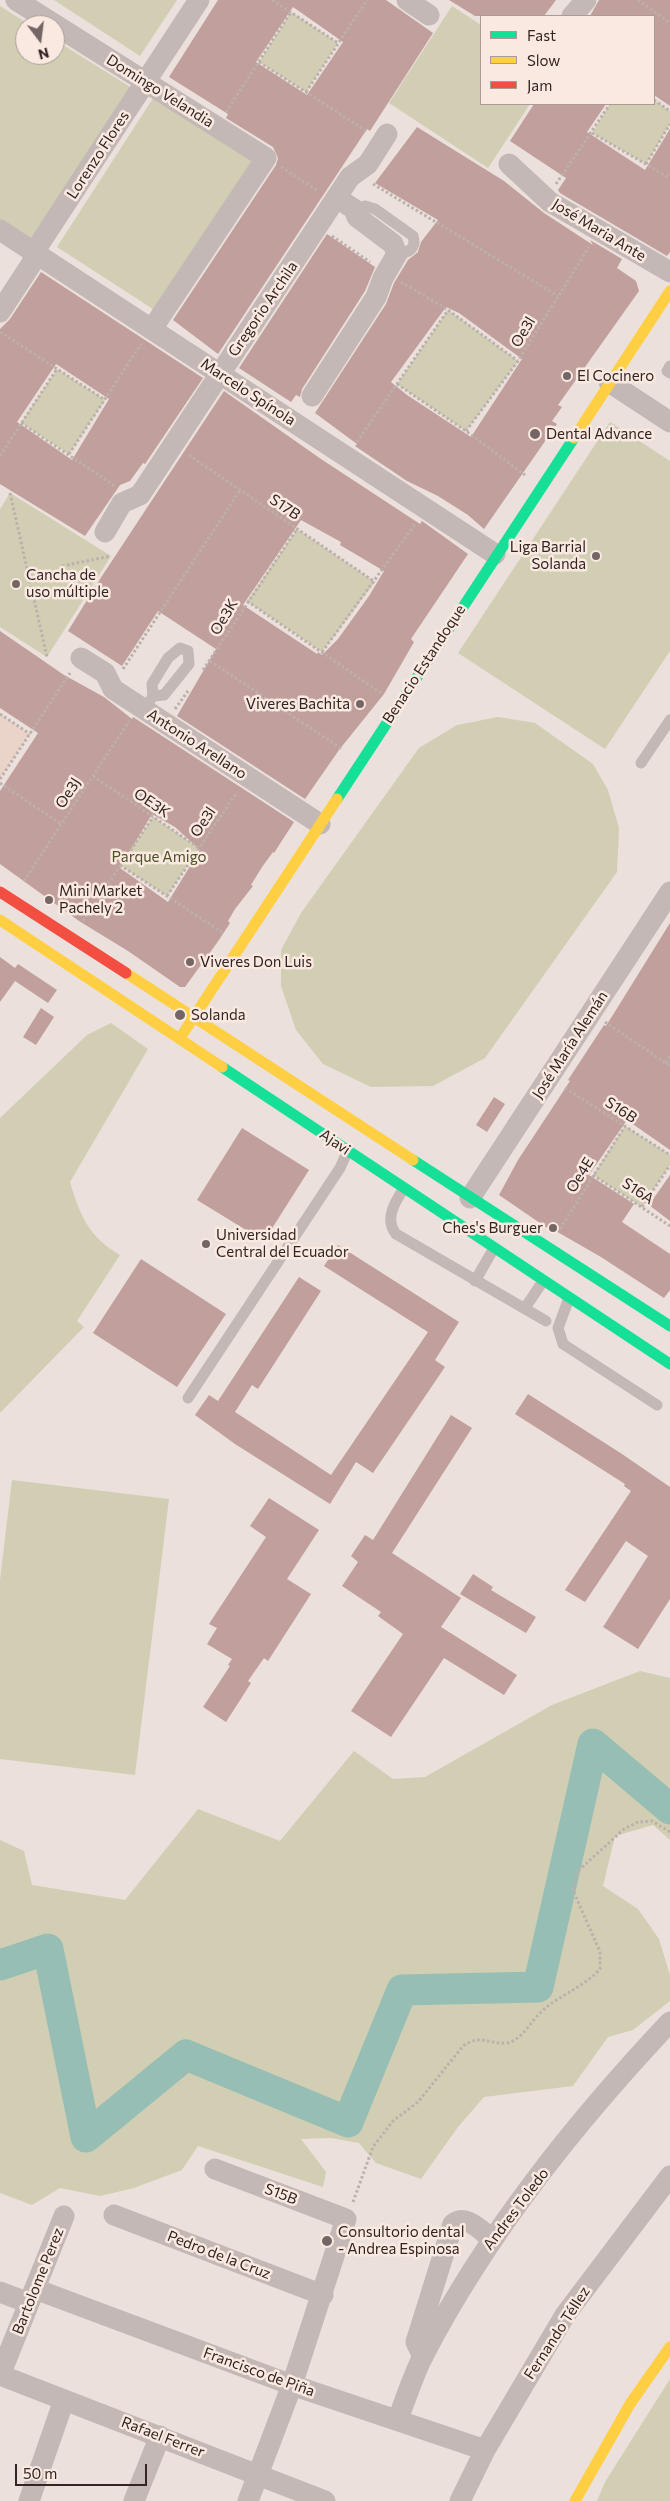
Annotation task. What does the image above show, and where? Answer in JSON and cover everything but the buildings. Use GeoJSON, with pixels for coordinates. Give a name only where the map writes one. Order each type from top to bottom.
{"type":"FeatureCollection","features":[{"type":"Feature","properties":{"kind":"street","name":"Domingo Velandia"},"geometry":{"type":"LineString","coordinates":[[16,0],[266,158]]}},
{"type":"Feature","properties":{"kind":"street","name":"Lorenzo Flores"},"geometry":{"type":"LineString","coordinates":[[0,312],[32,263],[34,252],[199,0]]}},
{"type":"Feature","properties":{"kind":"street"},"geometry":{"type":"LineString","coordinates":[[407,0],[429,15]]}},
{"type":"Feature","properties":{"kind":"street"},"geometry":{"type":"LineString","coordinates":[[573,15],[586,0]]}},
{"type":"Feature","properties":{"kind":"street","name":"Gregorio Archila"},"geometry":{"type":"LineString","coordinates":[[105,532],[122,503],[140,494],[219,373],[339,201],[350,177],[368,164],[379,134]]}},
{"type":"Feature","properties":{"kind":"street"},"geometry":{"type":"LineString","coordinates":[[149,333],[266,158]]}},
{"type":"Feature","properties":{"kind":"street","name":"José Maria Ante"},"geometry":{"type":"LineString","coordinates":[[509,164],[550,202],[670,272]]}},
{"type":"Feature","properties":{"kind":"street"},"geometry":{"type":"LineString","coordinates":[[295,423],[376,297],[386,273],[397,254],[393,244],[339,201]]}},
{"type":"Feature","properties":{"kind":"street","name":"Marcelo Spínola"},"geometry":{"type":"LineString","coordinates":[[0,230],[149,333],[219,373],[495,554]]}},
{"type":"Feature","properties":{"kind":"street","name":"Benacio Estandoque"},"geometry":{"type":"LineString","coordinates":[[180,1038],[495,554],[670,291]]}},
{"type":"Feature","properties":{"kind":"street"},"geometry":{"type":"LineString","coordinates":[[609,382],[670,422]]}},
{"type":"Feature","properties":{"kind":"street","name":"Antonio Arellano"},"geometry":{"type":"LineString","coordinates":[[76,665],[105,673],[113,689],[144,706],[320,824]]}},
{"type":"Feature","properties":{"kind":"street","name":"Ajavi"},"geometry":{"type":"LineString","coordinates":[[0,892],[470,1198],[668,1320]]}},
{"type":"Feature","properties":{"kind":"street","name":"José María Alemán"},"geometry":{"type":"LineString","coordinates":[[470,1198],[670,892]]}},
{"type":"Feature","properties":{"kind":"street","name":"Ajavi"},"geometry":{"type":"LineString","coordinates":[[0,920],[53,958],[180,1038],[670,1364]]}},
{"type":"Feature","properties":{"kind":"street","name":"Andres Toledo"},"geometry":{"type":"LineString","coordinates":[[398,2419],[423,2357],[492,2239],[609,2087],[670,2022]]}},
{"type":"Feature","properties":{"kind":"street","name":"S15B"},"geometry":{"type":"LineString","coordinates":[[215,2169],[346,2219]]}},
{"type":"Feature","properties":{"kind":"street","name":"Fernando Téllez"},"geometry":{"type":"LineString","coordinates":[[460,2501],[485,2450],[564,2315],[670,2176]]}},
{"type":"Feature","properties":{"kind":"street","name":"Pedro de la Cruz"},"geometry":{"type":"LineString","coordinates":[[114,2215],[323,2295]]}},
{"type":"Feature","properties":{"kind":"street","name":"Bartolome Perez"},"geometry":{"type":"LineString","coordinates":[[0,2375],[64,2216]]}},
{"type":"Feature","properties":{"kind":"street"},"geometry":{"type":"LineString","coordinates":[[248,2501],[292,2385],[323,2295],[346,2219]]}},
{"type":"Feature","properties":{"kind":"street"},"geometry":{"type":"LineString","coordinates":[[423,2357],[416,2342],[453,2224],[458,2220],[465,2220],[492,2239]]}},
{"type":"Feature","properties":{"kind":"street","name":"Francisco de Piña"},"geometry":{"type":"LineString","coordinates":[[0,2292],[32,2296],[485,2450]]}},
{"type":"Feature","properties":{"kind":"street"},"geometry":{"type":"LineString","coordinates":[[575,2501],[630,2404],[670,2347]]}},
{"type":"Feature","properties":{"kind":"street","name":"Rafael Ferrer"},"geometry":{"type":"LineString","coordinates":[[0,2375],[325,2501]]}},
{"type":"Feature","properties":{"kind":"street"},"geometry":{"type":"LineString","coordinates":[[30,2501],[64,2400]]}},
{"type":"Feature","properties":{"kind":"street"},"geometry":{"type":"LineString","coordinates":[[134,2501],[160,2436]]}},
{"type":"Feature","properties":{"kind":"lane"},"geometry":{"type":"LineString","coordinates":[[659,305],[670,312]]}},
{"type":"Feature","properties":{"kind":"lane"},"geometry":{"type":"LineString","coordinates":[[670,366],[667,371],[670,373]]}},
{"type":"Feature","properties":{"kind":"lane"},"geometry":{"type":"LineString","coordinates":[[641,763],[670,720]]}},
{"type":"Feature","properties":{"kind":"lane"},"geometry":{"type":"LineString","coordinates":[[188,1398],[340,1168],[348,1150]]}},
{"type":"Feature","properties":{"kind":"lane"},"geometry":{"type":"LineString","coordinates":[[404,1188],[390,1214],[392,1229],[396,1234],[546,1321]]}},
{"type":"Feature","properties":{"kind":"lane"},"geometry":{"type":"LineString","coordinates":[[475,1281],[494,1248]]}},
{"type":"Feature","properties":{"kind":"lane"},"geometry":{"type":"LineString","coordinates":[[525,1308],[543,1281]]}},
{"type":"Feature","properties":{"kind":"lane"},"geometry":{"type":"LineString","coordinates":[[569,1298],[558,1328],[564,1344],[657,1405]]}},
{"type":"Feature","properties":{"kind":"path"},"geometry":{"type":"LineString","coordinates":[[272,0],[338,43]]}},
{"type":"Feature","properties":{"kind":"path"},"geometry":{"type":"LineString","coordinates":[[306,92],[367,0]]}},
{"type":"Feature","properties":{"kind":"path"},"geometry":{"type":"LineString","coordinates":[[638,0],[669,21]]}},
{"type":"Feature","properties":{"kind":"path"},"geometry":{"type":"LineString","coordinates":[[217,126],[291,12]]}},
{"type":"Feature","properties":{"kind":"path"},"geometry":{"type":"LineString","coordinates":[[259,62],[306,92],[379,134]]}},
{"type":"Feature","properties":{"kind":"path"},"geometry":{"type":"LineString","coordinates":[[655,101],[670,111]]}},
{"type":"Feature","properties":{"kind":"path"},"geometry":{"type":"LineString","coordinates":[[555,186],[609,105]]}},
{"type":"Feature","properties":{"kind":"path"},"geometry":{"type":"LineString","coordinates":[[646,164],[670,124]]}},
{"type":"Feature","properties":{"kind":"path"},"geometry":{"type":"LineString","coordinates":[[592,133],[670,178]]}},
{"type":"Feature","properties":{"kind":"path"},"geometry":{"type":"LineString","coordinates":[[266,158],[339,201]]}},
{"type":"Feature","properties":{"kind":"path"},"geometry":{"type":"LineString","coordinates":[[366,180],[558,296]]}},
{"type":"Feature","properties":{"kind":"path"},"geometry":{"type":"LineString","coordinates":[[324,230],[386,273],[448,310],[518,361]]}},
{"type":"Feature","properties":{"kind":"path","name":"Oe3l"},"geometry":{"type":"LineString","coordinates":[[466,431],[518,361],[592,242]]}},
{"type":"Feature","properties":{"kind":"path"},"geometry":{"type":"LineString","coordinates":[[353,448],[448,310]]}},
{"type":"Feature","properties":{"kind":"path"},"geometry":{"type":"LineString","coordinates":[[0,332],[105,400]]}},
{"type":"Feature","properties":{"kind":"path"},"geometry":{"type":"LineString","coordinates":[[69,454],[149,333]]}},
{"type":"Feature","properties":{"kind":"path"},"geometry":{"type":"LineString","coordinates":[[0,456],[57,369]]}},
{"type":"Feature","properties":{"kind":"path"},"geometry":{"type":"LineString","coordinates":[[397,384],[466,431],[525,475]]}},
{"type":"Feature","properties":{"kind":"path"},"geometry":{"type":"LineString","coordinates":[[21,423],[118,488]]}},
{"type":"Feature","properties":{"kind":"path","name":"S17B"},"geometry":{"type":"LineString","coordinates":[[183,451],[374,582]]}},
{"type":"Feature","properties":{"kind":"path"},"geometry":{"type":"LineString","coordinates":[[119,676],[240,490]]}},
{"type":"Feature","properties":{"kind":"path"},"geometry":{"type":"LineString","coordinates":[[10,493],[47,657]]}},
{"type":"Feature","properties":{"kind":"path"},"geometry":{"type":"LineString","coordinates":[[322,652],[421,516]]}},
{"type":"Feature","properties":{"kind":"path","name":"Oe3K"},"geometry":{"type":"LineString","coordinates":[[198,677],[247,601],[297,529]]}},
{"type":"Feature","properties":{"kind":"path"},"geometry":{"type":"LineString","coordinates":[[62,566],[111,556]]}},
{"type":"Feature","properties":{"kind":"path"},"geometry":{"type":"LineString","coordinates":[[247,601],[387,697]]}},
{"type":"Feature","properties":{"kind":"path"},"geometry":{"type":"LineString","coordinates":[[210,661],[342,749]]}},
{"type":"Feature","properties":{"kind":"path"},"geometry":{"type":"LineString","coordinates":[[61,824],[0,781],[76,665]]}},
{"type":"Feature","properties":{"kind":"path"},"geometry":{"type":"LineString","coordinates":[[170,716],[192,685]]}},
{"type":"Feature","properties":{"kind":"path","name":"Oe3J"},"geometry":{"type":"LineString","coordinates":[[21,886],[92,776],[144,706]]}},
{"type":"Feature","properties":{"kind":"path"},"geometry":{"type":"LineString","coordinates":[[0,714],[30,734]]}},
{"type":"Feature","properties":{"kind":"path","name":"OE3K"},"geometry":{"type":"LineString","coordinates":[[92,776],[199,848]]}},
{"type":"Feature","properties":{"kind":"path","name":"Oe3l"},"geometry":{"type":"LineString","coordinates":[[167,896],[241,785]]}},
{"type":"Feature","properties":{"kind":"path"},"geometry":{"type":"LineString","coordinates":[[80,925],[153,817]]}},
{"type":"Feature","properties":{"kind":"path"},"geometry":{"type":"LineString","coordinates":[[120,865],[223,933]]}},
{"type":"Feature","properties":{"kind":"path"},"geometry":{"type":"LineString","coordinates":[[603,1020],[670,1066]]}},
{"type":"Feature","properties":{"kind":"path"},"geometry":{"type":"LineString","coordinates":[[666,1063],[670,1056]]}},
{"type":"Feature","properties":{"kind":"path","name":"S16B"},"geometry":{"type":"LineString","coordinates":[[560,1085],[670,1155]]}},
{"type":"Feature","properties":{"kind":"path","name":"Oe4E"},"geometry":{"type":"LineString","coordinates":[[555,1237],[592,1175],[625,1126]]}},
{"type":"Feature","properties":{"kind":"path"},"geometry":{"type":"LineString","coordinates":[[642,1207],[670,1165]]}},
{"type":"Feature","properties":{"kind":"path","name":"S16A"},"geometry":{"type":"LineString","coordinates":[[592,1175],[670,1226]]}},
{"type":"Feature","properties":{"kind":"path"},"geometry":{"type":"LineString","coordinates":[[346,2219],[373,2147],[393,2120],[418,2102],[463,2046],[472,2039],[507,2043],[517,2038],[541,2011],[589,1981],[600,1969],[600,1952],[573,1890],[578,1871],[624,1829],[638,1822],[652,1821],[670,1832]]}},
{"type":"Feature","properties":{"kind":"green space"},"geometry":{"type":"Polygon","coordinates":[[[54,0],[177,0],[140,56],[54,0]]]}},
{"type":"Feature","properties":{"kind":"green space"},"geometry":{"type":"Polygon","coordinates":[[[0,6],[15,16],[15,65],[65,65],[65,46],[132,88],[29,240],[0,221],[0,6]]]}},
{"type":"Feature","properties":{"kind":"green space"},"geometry":{"type":"Polygon","coordinates":[[[452,6],[480,24],[480,105],[529,105],[488,168],[389,103],[452,6]]]}},
{"type":"Feature","properties":{"kind":"green space"},"geometry":{"type":"Polygon","coordinates":[[[291,12],[338,43],[306,92],[259,62],[291,12]]]}},
{"type":"Feature","properties":{"kind":"green space"},"geometry":{"type":"Polygon","coordinates":[[[159,89],[259,153],[156,311],[57,247],[159,89]]]}},
{"type":"Feature","properties":{"kind":"green space"},"geometry":{"type":"Polygon","coordinates":[[[655,101],[670,111],[670,124],[646,164],[592,133],[609,105],[655,105],[655,101]]]}},
{"type":"Feature","properties":{"kind":"green space"},"geometry":{"type":"Polygon","coordinates":[[[448,310],[518,361],[466,431],[397,384],[448,310]]]}},
{"type":"Feature","properties":{"kind":"green space"},"geometry":{"type":"Polygon","coordinates":[[[57,369],[105,400],[69,454],[21,423],[57,369]]]}},
{"type":"Feature","properties":{"kind":"green space","name":"Liga Barrial Solanda"},"geometry":{"type":"Polygon","coordinates":[[[610,422],[670,461],[670,651],[605,749],[458,653],[610,422]]]}},
{"type":"Feature","properties":{"kind":"green space"},"geometry":{"type":"Polygon","coordinates":[[[10,493],[111,556],[47,657],[0,627],[0,509],[10,493]]]}},
{"type":"Feature","properties":{"kind":"green space"},"geometry":{"type":"Polygon","coordinates":[[[297,529],[375,582],[322,652],[247,601],[297,529]]]}},
{"type":"Feature","properties":{"kind":"green space"},"geometry":{"type":"Polygon","coordinates":[[[498,717],[535,723],[593,764],[608,790],[619,828],[617,872],[485,1058],[433,1086],[371,1087],[323,1064],[296,1030],[281,986],[281,950],[301,913],[419,748],[457,725],[498,717]]]}},
{"type":"Feature","properties":{"kind":"green space","name":"Parque Amigo"},"geometry":{"type":"Polygon","coordinates":[[[153,817],[199,848],[167,896],[120,865],[153,817]]]}},
{"type":"Feature","properties":{"kind":"green space"},"geometry":{"type":"Polygon","coordinates":[[[111,1023],[148,1049],[70,1182],[82,1215],[93,1233],[109,1248],[120,1255],[77,1321],[84,1327],[0,1413],[0,1118],[87,1035],[111,1023]]]}},
{"type":"Feature","properties":{"kind":"green space"},"geometry":{"type":"Polygon","coordinates":[[[625,1126],[670,1155],[670,1165],[642,1207],[593,1175],[625,1126]]]}},
{"type":"Feature","properties":{"kind":"green space"},"geometry":{"type":"Polygon","coordinates":[[[12,1480],[169,1499],[135,1775],[0,1759],[0,1580],[12,1480]]]}},
{"type":"Feature","properties":{"kind":"green space"},"geometry":{"type":"Polygon","coordinates":[[[640,1671],[670,1678],[670,1840],[653,1825],[615,1836],[603,1886],[638,1909],[659,1939],[670,1975],[670,2001],[633,2030],[608,2037],[573,2086],[484,2097],[458,2127],[421,2179],[376,2163],[359,2143],[331,2138],[301,2139],[326,2172],[323,2187],[198,2146],[182,2170],[134,2188],[100,2196],[60,2188],[32,2205],[0,2193],[0,1840],[24,1851],[32,1885],[125,1900],[198,1809],[280,1841],[354,1751],[393,1779],[425,1777],[552,1705],[640,1671]]]}},
{"type":"Feature","properties":{"kind":"green space"},"geometry":{"type":"Polygon","coordinates":[[[670,2379],[670,2501],[597,2501],[605,2482],[670,2379]]]}},
{"type":"Feature","properties":{"kind":"shaded area"},"geometry":{"type":"Polygon","coordinates":[[[0,714],[30,734],[0,779],[0,714]]]}},
{"type":"Feature","properties":{"kind":"waterway"},"geometry":{"type":"LineString","coordinates":[[0,1965],[48,1949],[86,2137],[186,2055],[348,2122],[402,1990],[538,1987],[593,1744],[670,1809]]}},
{"type":"Feature","properties":{"kind":"traffic: fast"},"geometry":{"type":"LineString","coordinates":[[337,799],[574,438]]}},
{"type":"Feature","properties":{"kind":"traffic: fast"},"geometry":{"type":"LineString","coordinates":[[222,1067],[670,1364]]}},
{"type":"Feature","properties":{"kind":"traffic: fast"},"geometry":{"type":"LineString","coordinates":[[413,1160],[670,1326]]}},
{"type":"Feature","properties":{"kind":"traffic: slow"},"geometry":{"type":"LineString","coordinates":[[574,438],[670,291]]}},
{"type":"Feature","properties":{"kind":"traffic: slow"},"geometry":{"type":"LineString","coordinates":[[180,1038],[337,799]]}},
{"type":"Feature","properties":{"kind":"traffic: slow"},"geometry":{"type":"LineString","coordinates":[[0,920],[222,1067]]}},
{"type":"Feature","properties":{"kind":"traffic: slow"},"geometry":{"type":"LineString","coordinates":[[126,973],[413,1160]]}},
{"type":"Feature","properties":{"kind":"traffic: slow"},"geometry":{"type":"LineString","coordinates":[[575,2501],[630,2404],[670,2347]]}},
{"type":"Feature","properties":{"kind":"traffic: jam"},"geometry":{"type":"LineString","coordinates":[[0,892],[126,973]]}},
{"type":"Feature","properties":{"kind":"place","name":"El Cocinero"},"geometry":{"type":"Point","coordinates":[567,376]}},
{"type":"Feature","properties":{"kind":"place","name":"Dental Advance"},"geometry":{"type":"Point","coordinates":[535,434]}},
{"type":"Feature","properties":{"kind":"place","name":"Liga Barrial Solanda"},"geometry":{"type":"Point","coordinates":[596,556]}},
{"type":"Feature","properties":{"kind":"place","name":"Cancha de uso múltiple"},"geometry":{"type":"Point","coordinates":[16,584]}},
{"type":"Feature","properties":{"kind":"place","name":"Viveres Bachita"},"geometry":{"type":"Point","coordinates":[360,704]}},
{"type":"Feature","properties":{"kind":"place","name":"Mini Market Pachely 2"},"geometry":{"type":"Point","coordinates":[49,900]}},
{"type":"Feature","properties":{"kind":"place","name":"Viveres Don Luis"},"geometry":{"type":"Point","coordinates":[190,962]}},
{"type":"Feature","properties":{"kind":"place","name":"Solanda"},"geometry":{"type":"Point","coordinates":[180,1015]}},
{"type":"Feature","properties":{"kind":"place","name":"Ches's Burguer"},"geometry":{"type":"Point","coordinates":[553,1228]}},
{"type":"Feature","properties":{"kind":"place","name":"Universidad Central del Ecuador"},"geometry":{"type":"Point","coordinates":[206,1244]}},
{"type":"Feature","properties":{"kind":"place","name":"Consultorio dental - Andrea Espinosa"},"geometry":{"type":"Point","coordinates":[327,2241]}}]}
